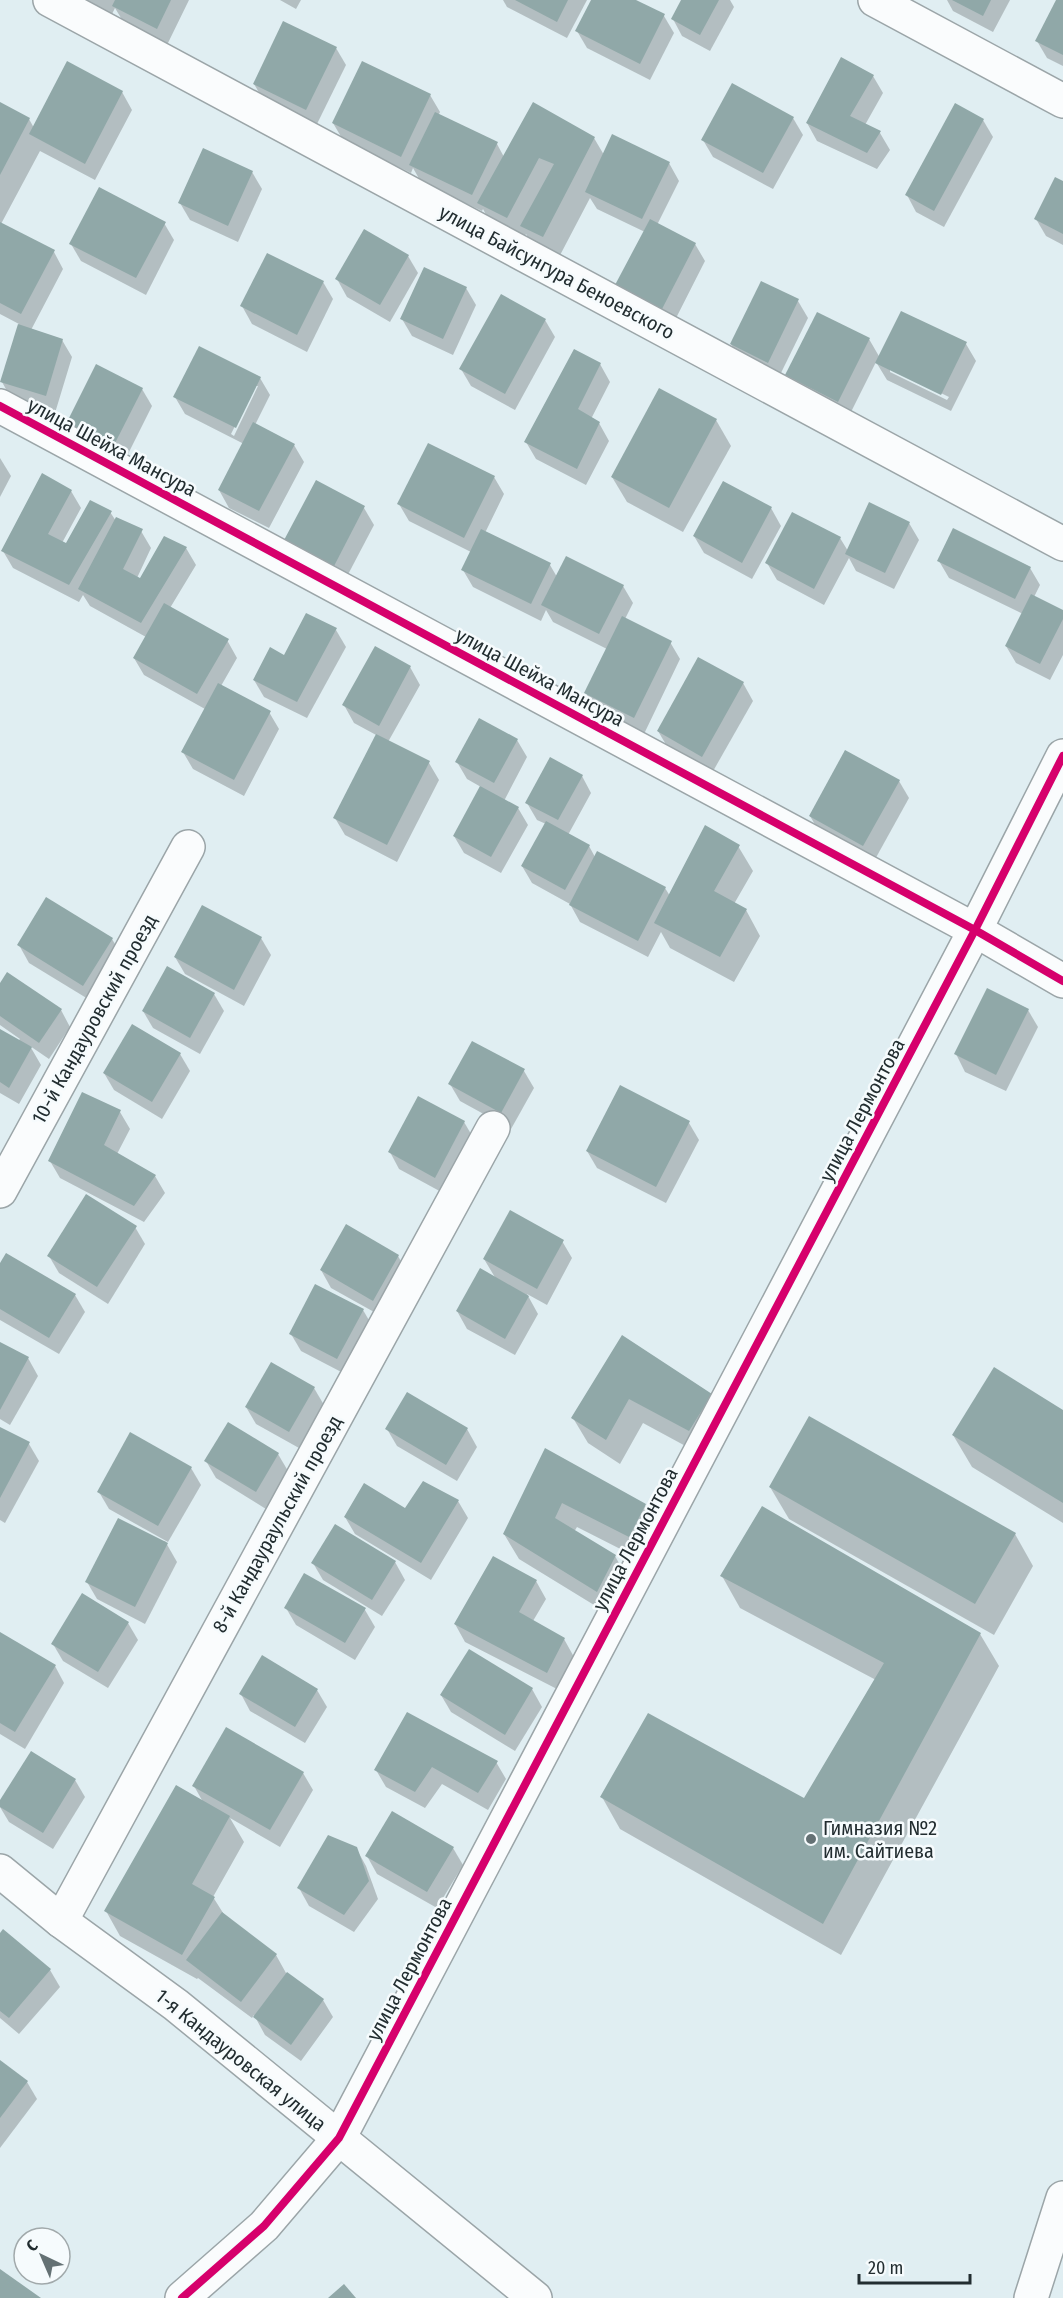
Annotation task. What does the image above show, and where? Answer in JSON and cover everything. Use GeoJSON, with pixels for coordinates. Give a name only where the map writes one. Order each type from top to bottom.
{"type":"FeatureCollection","features":[{"type":"Feature","properties":{"kind":"street","name":"улица Байсунгура Беноевского"},"geometry":{"type":"LineString","coordinates":[[50,0],[1063,544]]}},
{"type":"Feature","properties":{"kind":"street"},"geometry":{"type":"LineString","coordinates":[[875,0],[1063,101]]}},
{"type":"Feature","properties":{"kind":"street","name":"улица Шейха Мансура"},"geometry":{"type":"LineString","coordinates":[[0,406],[975,930],[1063,981]]}},
{"type":"Feature","properties":{"kind":"street","name":"улица Лермонтова"},"geometry":{"type":"LineString","coordinates":[[182,2298],[264,2226],[339,2138],[975,930],[1063,756]]}},
{"type":"Feature","properties":{"kind":"street","name":"10-й Кандауровский проезд"},"geometry":{"type":"LineString","coordinates":[[0,1191],[188,847]]}},
{"type":"Feature","properties":{"kind":"street","name":"8-й Кандаураульский проезд"},"geometry":{"type":"LineString","coordinates":[[61,1921],[493,1128]]}},
{"type":"Feature","properties":{"kind":"street","name":"1-я Кандауровская улица"},"geometry":{"type":"LineString","coordinates":[[0,1871],[61,1921],[176,2005],[535,2298]]}},
{"type":"Feature","properties":{"kind":"street"},"geometry":{"type":"LineString","coordinates":[[1030,2298],[1063,2198]]}},
{"type":"Feature","properties":{"kind":"building"},"geometry":{"type":"Polygon","coordinates":[[[115,0],[171,0],[157,29],[112,6],[115,0]]]}},
{"type":"Feature","properties":{"kind":"building"},"geometry":{"type":"Polygon","coordinates":[[[515,0],[568,0],[557,22],[515,0]]]}},
{"type":"Feature","properties":{"kind":"building"},"geometry":{"type":"Polygon","coordinates":[[[591,0],[636,0],[665,14],[640,64],[575,31],[591,0]]]}},
{"type":"Feature","properties":{"kind":"building"},"geometry":{"type":"Polygon","coordinates":[[[681,0],[719,0],[700,35],[671,19],[681,0]]]}},
{"type":"Feature","properties":{"kind":"building"},"geometry":{"type":"Polygon","coordinates":[[[952,0],[991,0],[983,16],[952,0]]]}},
{"type":"Feature","properties":{"kind":"building"},"geometry":{"type":"Polygon","coordinates":[[[1056,0],[1063,0],[1063,55],[1035,41],[1056,0]]]}},
{"type":"Feature","properties":{"kind":"building"},"geometry":{"type":"Polygon","coordinates":[[[283,21],[337,47],[306,110],[253,84],[283,21]]]}},
{"type":"Feature","properties":{"kind":"building"},"geometry":{"type":"Polygon","coordinates":[[[841,57],[874,75],[850,116],[881,131],[867,153],[806,123],[841,57]]]}},
{"type":"Feature","properties":{"kind":"building"},"geometry":{"type":"Polygon","coordinates":[[[67,61],[123,91],[85,164],[29,134],[67,61]]]}},
{"type":"Feature","properties":{"kind":"building"},"geometry":{"type":"Polygon","coordinates":[[[362,61],[431,94],[401,157],[332,123],[362,61]]]}},
{"type":"Feature","properties":{"kind":"building"},"geometry":{"type":"Polygon","coordinates":[[[732,83],[794,117],[763,173],[701,140],[732,83]]]}},
{"type":"Feature","properties":{"kind":"building"},"geometry":{"type":"Polygon","coordinates":[[[0,102],[30,118],[0,175],[0,102]]]}},
{"type":"Feature","properties":{"kind":"building"},"geometry":{"type":"Polygon","coordinates":[[[533,102],[595,137],[543,237],[520,226],[554,164],[539,158],[507,218],[477,203],[533,102]]]}},
{"type":"Feature","properties":{"kind":"building"},"geometry":{"type":"Polygon","coordinates":[[[955,103],[984,119],[934,211],[905,195],[955,103]]]}},
{"type":"Feature","properties":{"kind":"building"},"geometry":{"type":"Polygon","coordinates":[[[435,112],[498,142],[472,195],[409,165],[435,112]]]}},
{"type":"Feature","properties":{"kind":"building"},"geometry":{"type":"Polygon","coordinates":[[[612,134],[670,162],[642,219],[585,192],[612,134]]]}},
{"type":"Feature","properties":{"kind":"building"},"geometry":{"type":"Polygon","coordinates":[[[203,148],[253,171],[228,226],[178,203],[203,148]]]}},
{"type":"Feature","properties":{"kind":"building"},"geometry":{"type":"Polygon","coordinates":[[[1055,177],[1063,181],[1063,234],[1034,219],[1055,177]]]}},
{"type":"Feature","properties":{"kind":"building"},"geometry":{"type":"Polygon","coordinates":[[[99,187],[166,222],[136,278],[69,244],[99,187]]]}},
{"type":"Feature","properties":{"kind":"building"},"geometry":{"type":"Polygon","coordinates":[[[650,219],[696,243],[662,309],[615,285],[650,219]]]}},
{"type":"Feature","properties":{"kind":"building"},"geometry":{"type":"Polygon","coordinates":[[[0,222],[55,250],[21,314],[0,303],[0,222]]]}},
{"type":"Feature","properties":{"kind":"building"},"geometry":{"type":"Polygon","coordinates":[[[364,229],[409,255],[380,305],[335,279],[364,229]]]}},
{"type":"Feature","properties":{"kind":"building"},"geometry":{"type":"Polygon","coordinates":[[[267,253],[324,281],[297,335],[240,306],[267,253]]]}},
{"type":"Feature","properties":{"kind":"building"},"geometry":{"type":"Polygon","coordinates":[[[424,267],[467,287],[443,339],[400,319],[424,267]]]}},
{"type":"Feature","properties":{"kind":"building"},"geometry":{"type":"Polygon","coordinates":[[[761,281],[799,299],[768,363],[730,344],[761,281]]]}},
{"type":"Feature","properties":{"kind":"building"},"geometry":{"type":"Polygon","coordinates":[[[501,294],[546,319],[505,394],[459,369],[501,294]]]}},
{"type":"Feature","properties":{"kind":"building"},"geometry":{"type":"Polygon","coordinates":[[[901,311],[967,342],[941,395],[875,363],[901,311]]]}},
{"type":"Feature","properties":{"kind":"building"},"geometry":{"type":"Polygon","coordinates":[[[817,312],[870,338],[838,402],[785,375],[817,312]]]}},
{"type":"Feature","properties":{"kind":"building"},"geometry":{"type":"Polygon","coordinates":[[[18,324],[63,339],[46,396],[0,382],[18,324]]]}},
{"type":"Feature","properties":{"kind":"building"},"geometry":{"type":"Polygon","coordinates":[[[199,346],[261,377],[236,428],[173,397],[199,346]]]}},
{"type":"Feature","properties":{"kind":"building"},"geometry":{"type":"Polygon","coordinates":[[[574,349],[601,363],[578,409],[600,422],[577,469],[524,442],[574,349]]]}},
{"type":"Feature","properties":{"kind":"building"},"geometry":{"type":"Polygon","coordinates":[[[96,364],[143,388],[113,447],[66,424],[96,364]]]}},
{"type":"Feature","properties":{"kind":"building"},"geometry":{"type":"Polygon","coordinates":[[[659,388],[717,419],[669,508],[611,477],[659,388]]]}},
{"type":"Feature","properties":{"kind":"building"},"geometry":{"type":"Polygon","coordinates":[[[253,422],[295,444],[259,511],[218,490],[253,422]]]}},
{"type":"Feature","properties":{"kind":"building"},"geometry":{"type":"Polygon","coordinates":[[[428,443],[495,476],[464,538],[397,504],[428,443]]]}},
{"type":"Feature","properties":{"kind":"building"},"geometry":{"type":"Polygon","coordinates":[[[42,473],[72,490],[48,534],[66,543],[90,500],[112,511],[69,585],[1,551],[42,473]]]}},
{"type":"Feature","properties":{"kind":"building"},"geometry":{"type":"Polygon","coordinates":[[[316,480],[365,506],[333,568],[283,542],[316,480]]]}},
{"type":"Feature","properties":{"kind":"building"},"geometry":{"type":"Polygon","coordinates":[[[723,481],[772,507],[742,563],[693,536],[723,481]]]}},
{"type":"Feature","properties":{"kind":"building"},"geometry":{"type":"Polygon","coordinates":[[[869,502],[910,522],[885,573],[845,554],[869,502]]]}},
{"type":"Feature","properties":{"kind":"building"},"geometry":{"type":"Polygon","coordinates":[[[792,512],[841,537],[814,589],[765,563],[792,512]]]}},
{"type":"Feature","properties":{"kind":"building"},"geometry":{"type":"Polygon","coordinates":[[[116,517],[143,529],[123,569],[140,578],[164,536],[187,547],[141,623],[78,589],[116,517]]]}},
{"type":"Feature","properties":{"kind":"building"},"geometry":{"type":"Polygon","coordinates":[[[953,528],[1031,567],[1015,599],[937,561],[953,528]]]}},
{"type":"Feature","properties":{"kind":"building"},"geometry":{"type":"Polygon","coordinates":[[[481,529],[551,563],[531,604],[461,570],[481,529]]]}},
{"type":"Feature","properties":{"kind":"building"},"geometry":{"type":"Polygon","coordinates":[[[566,556],[624,585],[599,634],[541,605],[566,556]]]}},
{"type":"Feature","properties":{"kind":"building"},"geometry":{"type":"Polygon","coordinates":[[[1031,594],[1063,610],[1063,619],[1040,664],[1005,646],[1031,594]]]}},
{"type":"Feature","properties":{"kind":"building"},"geometry":{"type":"Polygon","coordinates":[[[164,603],[229,639],[197,694],[133,658],[164,603]]]}},
{"type":"Feature","properties":{"kind":"building"},"geometry":{"type":"Polygon","coordinates":[[[306,613],[337,628],[297,702],[253,680],[270,647],[284,655],[306,613]]]}},
{"type":"Feature","properties":{"kind":"building"},"geometry":{"type":"Polygon","coordinates":[[[622,616],[672,641],[634,718],[584,693],[622,616]]]}},
{"type":"Feature","properties":{"kind":"building"},"geometry":{"type":"Polygon","coordinates":[[[375,646],[411,666],[379,726],[342,705],[375,646]]]}},
{"type":"Feature","properties":{"kind":"building"},"geometry":{"type":"Polygon","coordinates":[[[698,657],[744,682],[702,757],[657,731],[698,657]]]}},
{"type":"Feature","properties":{"kind":"building"},"geometry":{"type":"Polygon","coordinates":[[[218,683],[271,711],[234,780],[181,752],[218,683]]]}},
{"type":"Feature","properties":{"kind":"building"},"geometry":{"type":"Polygon","coordinates":[[[479,718],[518,739],[494,783],[455,762],[479,718]]]}},
{"type":"Feature","properties":{"kind":"building"},"geometry":{"type":"Polygon","coordinates":[[[376,734],[430,761],[387,845],[333,818],[376,734]]]}},
{"type":"Feature","properties":{"kind":"building"},"geometry":{"type":"Polygon","coordinates":[[[845,750],[900,780],[863,846],[809,816],[845,750]]]}},
{"type":"Feature","properties":{"kind":"building"},"geometry":{"type":"Polygon","coordinates":[[[550,757],[583,775],[558,820],[525,803],[550,757]]]}},
{"type":"Feature","properties":{"kind":"building"},"geometry":{"type":"Polygon","coordinates":[[[480,786],[519,807],[491,857],[453,836],[480,786]]]}},
{"type":"Feature","properties":{"kind":"building"},"geometry":{"type":"Polygon","coordinates":[[[546,821],[590,845],[565,890],[521,866],[546,821]]]}},
{"type":"Feature","properties":{"kind":"building"},"geometry":{"type":"Polygon","coordinates":[[[705,825],[740,845],[714,891],[747,909],[720,957],[654,923],[705,825]]]}},
{"type":"Feature","properties":{"kind":"building"},"geometry":{"type":"Polygon","coordinates":[[[597,851],[666,887],[638,941],[569,905],[597,851]]]}},
{"type":"Feature","properties":{"kind":"building"},"geometry":{"type":"Polygon","coordinates":[[[46,897],[113,938],[83,986],[17,945],[46,897]]]}},
{"type":"Feature","properties":{"kind":"building"},"geometry":{"type":"Polygon","coordinates":[[[202,905],[262,937],[234,990],[174,957],[202,905]]]}},
{"type":"Feature","properties":{"kind":"building"},"geometry":{"type":"Polygon","coordinates":[[[167,966],[215,993],[190,1038],[142,1011],[167,966]]]}},
{"type":"Feature","properties":{"kind":"building"},"geometry":{"type":"Polygon","coordinates":[[[7,972],[62,1009],[39,1043],[0,1016],[0,983],[7,972]]]}},
{"type":"Feature","properties":{"kind":"building"},"geometry":{"type":"Polygon","coordinates":[[[987,988],[1029,1009],[996,1075],[954,1054],[987,988]]]}},
{"type":"Feature","properties":{"kind":"building"},"geometry":{"type":"Polygon","coordinates":[[[132,1024],[181,1053],[152,1102],[103,1073],[132,1024]]]}},
{"type":"Feature","properties":{"kind":"building"},"geometry":{"type":"Polygon","coordinates":[[[0,1029],[32,1047],[9,1088],[0,1082],[0,1029]]]}},
{"type":"Feature","properties":{"kind":"building"},"geometry":{"type":"Polygon","coordinates":[[[472,1041],[525,1069],[501,1113],[448,1084],[472,1041]]]}},
{"type":"Feature","properties":{"kind":"building"},"geometry":{"type":"Polygon","coordinates":[[[620,1085],[690,1121],[656,1187],[586,1151],[620,1085]]]}},
{"type":"Feature","properties":{"kind":"building"},"geometry":{"type":"Polygon","coordinates":[[[82,1092],[121,1110],[104,1145],[156,1175],[134,1206],[48,1161],[82,1092]]]}},
{"type":"Feature","properties":{"kind":"building"},"geometry":{"type":"Polygon","coordinates":[[[418,1096],[465,1121],[435,1178],[388,1152],[418,1096]]]}},
{"type":"Feature","properties":{"kind":"building"},"geometry":{"type":"Polygon","coordinates":[[[86,1194],[137,1226],[97,1287],[47,1256],[86,1194]]]}},
{"type":"Feature","properties":{"kind":"building"},"geometry":{"type":"Polygon","coordinates":[[[510,1210],[564,1240],[537,1289],[483,1259],[510,1210]]]}},
{"type":"Feature","properties":{"kind":"building"},"geometry":{"type":"Polygon","coordinates":[[[346,1224],[399,1255],[373,1301],[320,1270],[346,1224]]]}},
{"type":"Feature","properties":{"kind":"building"},"geometry":{"type":"Polygon","coordinates":[[[6,1253],[76,1294],[49,1338],[0,1309],[0,1263],[6,1253]]]}},
{"type":"Feature","properties":{"kind":"building"},"geometry":{"type":"Polygon","coordinates":[[[480,1268],[529,1296],[505,1339],[456,1311],[480,1268]]]}},
{"type":"Feature","properties":{"kind":"building"},"geometry":{"type":"Polygon","coordinates":[[[315,1284],[364,1309],[337,1359],[289,1334],[315,1284]]]}},
{"type":"Feature","properties":{"kind":"building"},"geometry":{"type":"Polygon","coordinates":[[[622,1335],[712,1394],[689,1431],[629,1399],[606,1440],[571,1418],[622,1335]]]}},
{"type":"Feature","properties":{"kind":"building"},"geometry":{"type":"Polygon","coordinates":[[[0,1342],[29,1357],[0,1410],[0,1342]]]}},
{"type":"Feature","properties":{"kind":"building"},"geometry":{"type":"Polygon","coordinates":[[[271,1362],[315,1387],[289,1432],[245,1407],[271,1362]]]}},
{"type":"Feature","properties":{"kind":"building"},"geometry":{"type":"Polygon","coordinates":[[[994,1367],[1063,1410],[1063,1503],[952,1435],[994,1367]]]}},
{"type":"Feature","properties":{"kind":"building"},"geometry":{"type":"Polygon","coordinates":[[[407,1392],[468,1428],[446,1465],[385,1429],[407,1392]]]}},
{"type":"Feature","properties":{"kind":"building"},"geometry":{"type":"Polygon","coordinates":[[[809,1416],[1016,1533],[975,1604],[769,1487],[809,1416]]]}},
{"type":"Feature","properties":{"kind":"building"},"geometry":{"type":"Polygon","coordinates":[[[228,1422],[279,1453],[256,1492],[204,1461],[228,1422]]]}},
{"type":"Feature","properties":{"kind":"building"},"geometry":{"type":"Polygon","coordinates":[[[0,1427],[30,1442],[0,1498],[0,1427]]]}},
{"type":"Feature","properties":{"kind":"building"},"geometry":{"type":"Polygon","coordinates":[[[130,1432],[192,1467],[158,1526],[97,1492],[130,1432]]]}},
{"type":"Feature","properties":{"kind":"building"},"geometry":{"type":"Polygon","coordinates":[[[545,1448],[646,1504],[629,1537],[562,1503],[555,1518],[616,1555],[597,1592],[503,1534],[545,1448]]]}},
{"type":"Feature","properties":{"kind":"building"},"geometry":{"type":"Polygon","coordinates":[[[423,1481],[459,1500],[421,1563],[344,1517],[364,1483],[405,1508],[423,1481]]]}},
{"type":"Feature","properties":{"kind":"building"},"geometry":{"type":"Polygon","coordinates":[[[762,1506],[981,1633],[823,1924],[600,1797],[648,1713],[804,1798],[884,1663],[720,1576],[762,1506]]]}},
{"type":"Feature","properties":{"kind":"building"},"geometry":{"type":"Polygon","coordinates":[[[118,1518],[168,1543],[135,1607],[85,1582],[118,1518]]]}},
{"type":"Feature","properties":{"kind":"building"},"geometry":{"type":"Polygon","coordinates":[[[335,1524],[396,1561],[372,1600],[311,1563],[335,1524]]]}},
{"type":"Feature","properties":{"kind":"building"},"geometry":{"type":"Polygon","coordinates":[[[493,1556],[537,1580],[519,1612],[565,1638],[547,1673],[454,1624],[493,1556]]]}},
{"type":"Feature","properties":{"kind":"building"},"geometry":{"type":"Polygon","coordinates":[[[304,1573],[366,1608],[345,1643],[284,1608],[304,1573]]]}},
{"type":"Feature","properties":{"kind":"building"},"geometry":{"type":"Polygon","coordinates":[[[82,1593],[129,1622],[98,1672],[51,1644],[82,1593]]]}},
{"type":"Feature","properties":{"kind":"building"},"geometry":{"type":"Polygon","coordinates":[[[0,1632],[56,1665],[15,1732],[0,1723],[0,1632]]]}},
{"type":"Feature","properties":{"kind":"building"},"geometry":{"type":"Polygon","coordinates":[[[469,1649],[533,1688],[505,1735],[440,1695],[469,1649]]]}},
{"type":"Feature","properties":{"kind":"building"},"geometry":{"type":"Polygon","coordinates":[[[262,1655],[318,1689],[295,1727],[239,1694],[262,1655]]]}},
{"type":"Feature","properties":{"kind":"building"},"geometry":{"type":"Polygon","coordinates":[[[407,1712],[498,1761],[478,1793],[432,1767],[415,1792],[374,1770],[407,1712]]]}},
{"type":"Feature","properties":{"kind":"building"},"geometry":{"type":"Polygon","coordinates":[[[226,1727],[304,1772],[270,1830],[192,1786],[226,1727]]]}},
{"type":"Feature","properties":{"kind":"building"},"geometry":{"type":"Polygon","coordinates":[[[31,1751],[76,1779],[43,1833],[0,1807],[0,1800],[31,1751]]]}},
{"type":"Feature","properties":{"kind":"building"},"geometry":{"type":"Polygon","coordinates":[[[176,1785],[230,1816],[192,1884],[215,1897],[182,1955],[104,1911],[176,1785]]]}},
{"type":"Feature","properties":{"kind":"building"},"geometry":{"type":"Polygon","coordinates":[[[392,1811],[454,1847],[427,1892],[365,1856],[392,1811]]]}},
{"type":"Feature","properties":{"kind":"building"},"geometry":{"type":"Polygon","coordinates":[[[328,1835],[357,1847],[369,1881],[344,1915],[297,1888],[328,1835]]]}},
{"type":"Feature","properties":{"kind":"building"},"geometry":{"type":"Polygon","coordinates":[[[222,1912],[277,1954],[241,2002],[186,1960],[222,1912]]]}},
{"type":"Feature","properties":{"kind":"building"},"geometry":{"type":"Polygon","coordinates":[[[3,1929],[51,1969],[9,2018],[0,2011],[0,1933],[3,1929]]]}},
{"type":"Feature","properties":{"kind":"building"},"geometry":{"type":"Polygon","coordinates":[[[287,1972],[324,1999],[291,2045],[253,2017],[287,1972]]]}},
{"type":"Feature","properties":{"kind":"building"},"geometry":{"type":"Polygon","coordinates":[[[0,2060],[28,2081],[0,2118],[0,2060]]]}},
{"type":"Feature","properties":{"kind":"building"},"geometry":{"type":"Polygon","coordinates":[[[0,2269],[12,2277],[12,2286],[24,2286],[41,2298],[0,2298],[0,2269]]]}},
{"type":"Feature","properties":{"kind":"building"},"geometry":{"type":"Polygon","coordinates":[[[344,2284],[356,2298],[328,2298],[344,2284]]]}},
{"type":"Feature","properties":{"kind":"cycle path"},"geometry":{"type":"LineString","coordinates":[[0,406],[975,930],[1063,981]]}},
{"type":"Feature","properties":{"kind":"cycle path"},"geometry":{"type":"LineString","coordinates":[[182,2298],[264,2226],[339,2138],[975,930],[1063,756]]}},
{"type":"Feature","properties":{"kind":"place","name":"Гимназия №2 им. Сайтиева"},"geometry":{"type":"Point","coordinates":[811,1839]}}]}
